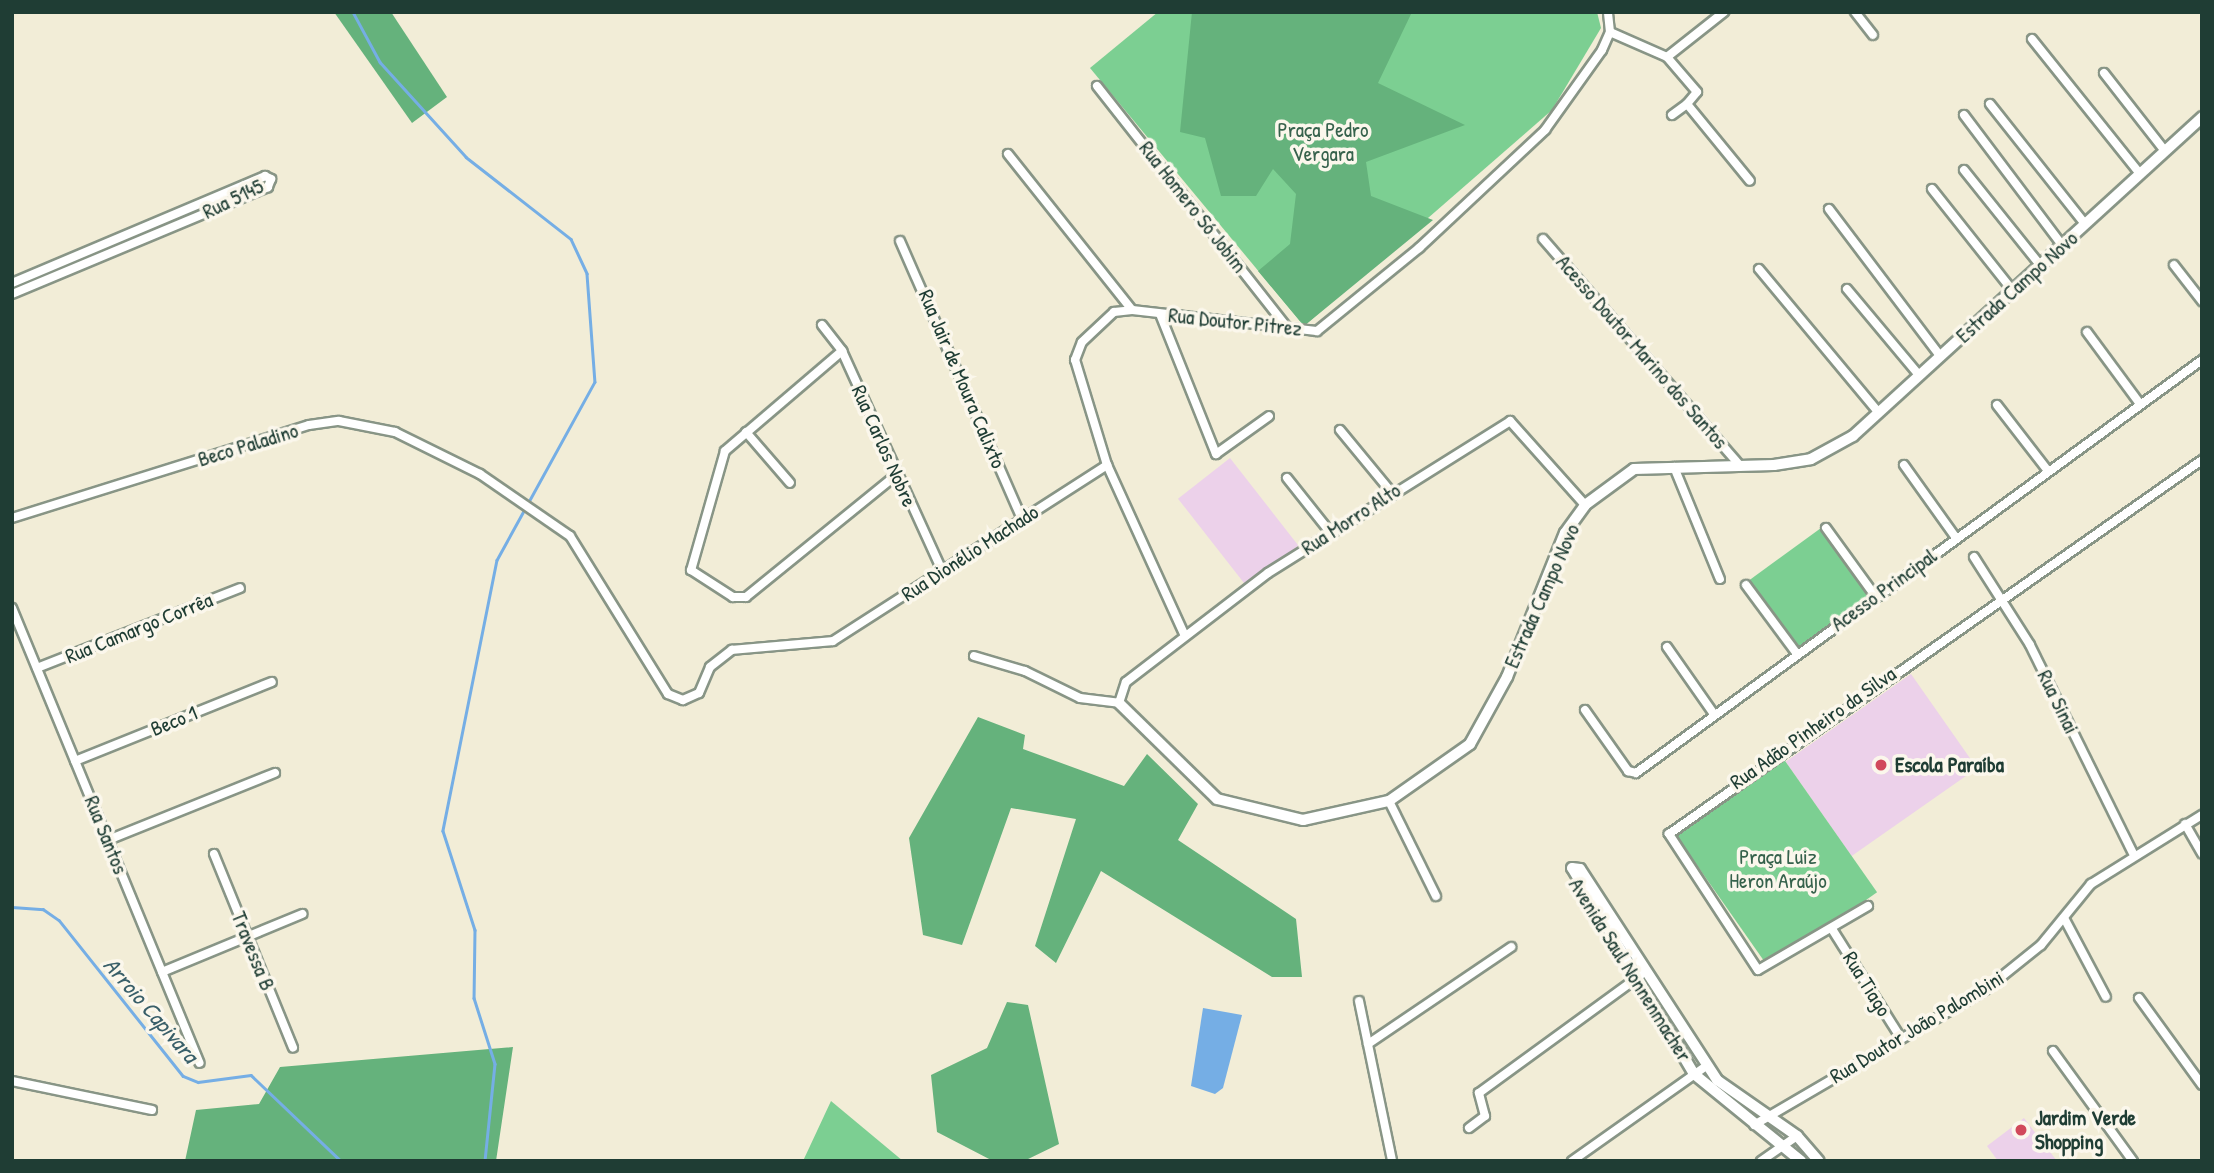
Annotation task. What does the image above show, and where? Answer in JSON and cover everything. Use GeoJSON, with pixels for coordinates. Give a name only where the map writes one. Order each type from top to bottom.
{"type":"FeatureCollection","features":[{"type":"Feature","properties":{"kind":"street"},"geometry":{"type":"LineString","coordinates":[[1608,12],[1610,32],[1667,57],[1697,93],[1672,115]]}},
{"type":"Feature","properties":{"kind":"street"},"geometry":{"type":"LineString","coordinates":[[1667,57],[1724,12]]}},
{"type":"Feature","properties":{"kind":"street"},"geometry":{"type":"LineString","coordinates":[[1855,12],[1873,36]]}},
{"type":"Feature","properties":{"kind":"street","name":"Rua Doutor Pitrez"},"geometry":{"type":"LineString","coordinates":[[1132,310],[1317,331],[1419,248],[1545,130],[1610,32]]}},
{"type":"Feature","properties":{"kind":"street"},"geometry":{"type":"LineString","coordinates":[[2032,39],[2140,174]]}},
{"type":"Feature","properties":{"kind":"street"},"geometry":{"type":"LineString","coordinates":[[2104,74],[2165,151]]}},
{"type":"Feature","properties":{"kind":"street","name":"Rua Homero Só Jobim"},"geometry":{"type":"LineString","coordinates":[[1097,86],[1288,328]]}},
{"type":"Feature","properties":{"kind":"street"},"geometry":{"type":"LineString","coordinates":[[1687,104],[1750,181]]}},
{"type":"Feature","properties":{"kind":"street"},"geometry":{"type":"LineString","coordinates":[[1990,104],[2085,224]]}},
{"type":"Feature","properties":{"kind":"street"},"geometry":{"type":"LineString","coordinates":[[1964,115],[2062,246]]}},
{"type":"Feature","properties":{"kind":"street","name":"Estrada Campo Novo"},"geometry":{"type":"LineString","coordinates":[[1119,703],[1217,799],[1303,820],[1389,801],[1470,744],[1507,677],[1565,533],[1585,505],[1634,469],[1740,466],[1811,459],[1879,413],[2202,117]]}},
{"type":"Feature","properties":{"kind":"street"},"geometry":{"type":"LineString","coordinates":[[1008,154],[1132,310],[1094,327],[1075,360],[1107,466],[1185,636]]}},
{"type":"Feature","properties":{"kind":"street"},"geometry":{"type":"LineString","coordinates":[[1964,170],[2040,265]]}},
{"type":"Feature","properties":{"kind":"street","name":"Rua 5145"},"geometry":{"type":"LineString","coordinates":[[12,283],[265,176],[271,179],[268,187],[12,294]]}},
{"type":"Feature","properties":{"kind":"street"},"geometry":{"type":"LineString","coordinates":[[1932,189],[2012,290]]}},
{"type":"Feature","properties":{"kind":"street"},"geometry":{"type":"LineString","coordinates":[[1829,209],[1940,356]]}},
{"type":"Feature","properties":{"kind":"street"},"geometry":{"type":"LineString","coordinates":[[126,235],[130,244]]}},
{"type":"Feature","properties":{"kind":"street","name":"Acesso Doutor Marino dos Santos"},"geometry":{"type":"LineString","coordinates":[[1543,239],[1740,466]]}},
{"type":"Feature","properties":{"kind":"street","name":"Rua Jair de Moura Calixto"},"geometry":{"type":"LineString","coordinates":[[900,241],[1022,519]]}},
{"type":"Feature","properties":{"kind":"street"},"geometry":{"type":"LineString","coordinates":[[2174,265],[2202,301]]}},
{"type":"Feature","properties":{"kind":"street"},"geometry":{"type":"LineString","coordinates":[[1759,269],[1879,413]]}},
{"type":"Feature","properties":{"kind":"street"},"geometry":{"type":"LineString","coordinates":[[41,271],[45,280]]}},
{"type":"Feature","properties":{"kind":"street"},"geometry":{"type":"LineString","coordinates":[[1847,289],[1920,375]]}},
{"type":"Feature","properties":{"kind":"street"},"geometry":{"type":"LineString","coordinates":[[1160,314],[1216,454],[1269,416]]}},
{"type":"Feature","properties":{"kind":"street","name":"Rua Carlos Nobre"},"geometry":{"type":"LineString","coordinates":[[822,325],[842,351],[896,475],[942,570]]}},
{"type":"Feature","properties":{"kind":"street"},"geometry":{"type":"LineString","coordinates":[[2087,332],[2140,404]]}},
{"type":"Feature","properties":{"kind":"street"},"geometry":{"type":"LineString","coordinates":[[842,351],[725,451],[692,573],[746,597],[896,475]]}},
{"type":"Feature","properties":{"kind":"street","name":"Acesso Principal"},"geometry":{"type":"LineString","coordinates":[[1585,710],[1632,774],[2202,360]]}},
{"type":"Feature","properties":{"kind":"street"},"geometry":{"type":"LineString","coordinates":[[1997,405],[2048,471]]}},
{"type":"Feature","properties":{"kind":"street","name":"Beco Paladino"},"geometry":{"type":"LineString","coordinates":[[12,518],[309,425],[340,421],[395,432],[480,474],[570,536],[673,697],[683,700],[699,693],[710,667],[732,650],[833,641]]}},
{"type":"Feature","properties":{"kind":"street","name":"Rua Morro Alto"},"geometry":{"type":"LineString","coordinates":[[1119,703],[1126,682],[1185,636],[1329,533],[1510,421],[1585,505]]}},
{"type":"Feature","properties":{"kind":"street"},"geometry":{"type":"LineString","coordinates":[[1340,430],[1392,493]]}},
{"type":"Feature","properties":{"kind":"street"},"geometry":{"type":"LineString","coordinates":[[746,432],[790,482]]}},
{"type":"Feature","properties":{"kind":"street","name":"Rua Adão Pinheiro da Silva"},"geometry":{"type":"LineString","coordinates":[[1868,906],[1763,970],[1753,968],[1671,843],[1671,830],[2202,460]]}},
{"type":"Feature","properties":{"kind":"street"},"geometry":{"type":"LineString","coordinates":[[1904,465],[1956,538]]}},
{"type":"Feature","properties":{"kind":"street","name":"Rua Dionélio Machado"},"geometry":{"type":"LineString","coordinates":[[833,641],[1107,466]]}},
{"type":"Feature","properties":{"kind":"street"},"geometry":{"type":"LineString","coordinates":[[1674,467],[1720,579]]}},
{"type":"Feature","properties":{"kind":"street"},"geometry":{"type":"LineString","coordinates":[[1287,478],[1329,533]]}},
{"type":"Feature","properties":{"kind":"street"},"geometry":{"type":"LineString","coordinates":[[1826,528],[1876,597]]}},
{"type":"Feature","properties":{"kind":"street","name":"Rua Sinai"},"geometry":{"type":"LineString","coordinates":[[1973,557],[2001,598],[2133,853]]}},
{"type":"Feature","properties":{"kind":"street"},"geometry":{"type":"LineString","coordinates":[[1746,585],[1797,654]]}},
{"type":"Feature","properties":{"kind":"street","name":"Rua Camargo Corrêa"},"geometry":{"type":"LineString","coordinates":[[37,668],[240,588]]}},
{"type":"Feature","properties":{"kind":"street","name":"Rua Santos"},"geometry":{"type":"LineString","coordinates":[[12,608],[200,1063]]}},
{"type":"Feature","properties":{"kind":"street"},"geometry":{"type":"LineString","coordinates":[[1667,647],[1714,714]]}},
{"type":"Feature","properties":{"kind":"street"},"geometry":{"type":"LineString","coordinates":[[974,656],[1025,671],[1080,698],[1119,703]]}},
{"type":"Feature","properties":{"kind":"street","name":"Beco 1"},"geometry":{"type":"LineString","coordinates":[[75,761],[272,682]]}},
{"type":"Feature","properties":{"kind":"street"},"geometry":{"type":"LineString","coordinates":[[108,840],[275,773]]}},
{"type":"Feature","properties":{"kind":"street"},"geometry":{"type":"LineString","coordinates":[[1389,801],[1436,896]]}},
{"type":"Feature","properties":{"kind":"street","name":"Rua Doutor João Palombini"},"geometry":{"type":"LineString","coordinates":[[1754,1125],[1985,990],[2064,918],[2091,884],[2133,853],[2202,815]]}},
{"type":"Feature","properties":{"kind":"street"},"geometry":{"type":"LineString","coordinates":[[2185,824],[2202,853]]}},
{"type":"Feature","properties":{"kind":"street","name":"Travessa B"},"geometry":{"type":"LineString","coordinates":[[214,854],[293,1048]]}},
{"type":"Feature","properties":{"kind":"street","name":"Avenida Saul Nonnenmacher"},"geometry":{"type":"LineString","coordinates":[[1801,1161],[1785,1144],[1754,1125],[1694,1074],[1635,980],[1607,920],[1580,869],[1572,867],[1607,920],[1647,971],[1706,1066],[1797,1136],[1819,1161]]}},
{"type":"Feature","properties":{"kind":"street"},"geometry":{"type":"LineString","coordinates":[[162,972],[302,914]]}},
{"type":"Feature","properties":{"kind":"street"},"geometry":{"type":"LineString","coordinates":[[2064,918],[2106,997]]}},
{"type":"Feature","properties":{"kind":"street","name":"Rua Tiago"},"geometry":{"type":"LineString","coordinates":[[1832,929],[1901,1038]]}},
{"type":"Feature","properties":{"kind":"street"},"geometry":{"type":"LineString","coordinates":[[1368,1044],[1511,947]]}},
{"type":"Feature","properties":{"kind":"street"},"geometry":{"type":"LineString","coordinates":[[1469,1128],[1485,1116],[1479,1093],[1647,971]]}},
{"type":"Feature","properties":{"kind":"street"},"geometry":{"type":"LineString","coordinates":[[2139,998],[2202,1085]]}},
{"type":"Feature","properties":{"kind":"street"},"geometry":{"type":"LineString","coordinates":[[1359,1001],[1392,1161]]}},
{"type":"Feature","properties":{"kind":"street"},"geometry":{"type":"LineString","coordinates":[[2053,1051],[2133,1161]]}},
{"type":"Feature","properties":{"kind":"street"},"geometry":{"type":"LineString","coordinates":[[1572,1161],[1706,1066]]}},
{"type":"Feature","properties":{"kind":"street"},"geometry":{"type":"LineString","coordinates":[[12,1082],[152,1110]]}},
{"type":"Feature","properties":{"kind":"street"},"geometry":{"type":"LineString","coordinates":[[1761,1161],[1797,1136]]}},
{"type":"Feature","properties":{"kind":"shaded area"},"geometry":{"type":"Polygon","coordinates":[[[1230,458],[1298,545],[1246,586],[1178,499],[1230,458]]]}},
{"type":"Feature","properties":{"kind":"shaded area","name":"Escola Paraíba"},"geometry":{"type":"Polygon","coordinates":[[[1911,674],[1977,768],[1852,856],[1786,762],[1911,674]]]}},
{"type":"Feature","properties":{"kind":"shaded area","name":"Jardim Verde Shopping"},"geometry":{"type":"Polygon","coordinates":[[[2024,1118],[2057,1161],[1998,1161],[1987,1146],[2024,1118]]]}},
{"type":"Feature","properties":{"kind":"green space"},"geometry":{"type":"Polygon","coordinates":[[[334,12],[391,12],[447,97],[412,123],[334,12]]]}},
{"type":"Feature","properties":{"kind":"green space","name":"Praça Pedro Vergara"},"geometry":{"type":"Polygon","coordinates":[[[1158,12],[1597,12],[1601,28],[1552,110],[1304,326],[1090,68],[1158,12]]]}},
{"type":"Feature","properties":{"kind":"green space"},"geometry":{"type":"Polygon","coordinates":[[[1192,12],[1412,12],[1378,83],[1465,125],[1366,162],[1371,196],[1433,220],[1304,326],[1258,271],[1290,244],[1296,194],[1273,169],[1256,196],[1221,196],[1205,138],[1180,132],[1192,12]]]}},
{"type":"Feature","properties":{"kind":"green space"},"geometry":{"type":"Polygon","coordinates":[[[1821,528],[1870,595],[1797,648],[1748,581],[1821,528]]]}},
{"type":"Feature","properties":{"kind":"green space"},"geometry":{"type":"Polygon","coordinates":[[[978,717],[1025,735],[1023,749],[1124,786],[1147,754],[1198,804],[1178,840],[1296,919],[1302,977],[1272,977],[1101,871],[1056,963],[1035,946],[1076,819],[1011,808],[962,945],[923,935],[909,838],[978,717]]]}},
{"type":"Feature","properties":{"kind":"green space","name":"Praça Luiz Heron Araújo"},"geometry":{"type":"Polygon","coordinates":[[[1783,758],[1877,892],[1769,968],[1675,834],[1783,758]]]}},
{"type":"Feature","properties":{"kind":"green space"},"geometry":{"type":"Polygon","coordinates":[[[1007,1002],[1028,1005],[1059,1144],[1024,1161],[993,1161],[937,1132],[931,1075],[987,1048],[1007,1002]]]}},
{"type":"Feature","properties":{"kind":"green space"},"geometry":{"type":"Polygon","coordinates":[[[513,1047],[496,1161],[185,1161],[196,1110],[259,1104],[280,1067],[513,1047]]]}},
{"type":"Feature","properties":{"kind":"green space"},"geometry":{"type":"Polygon","coordinates":[[[831,1101],[903,1161],[803,1161],[831,1101]]]}},
{"type":"Feature","properties":{"kind":"water"},"geometry":{"type":"Polygon","coordinates":[[[1203,1008],[1242,1015],[1223,1088],[1215,1094],[1191,1086],[1203,1008]]]}},
{"type":"Feature","properties":{"kind":"waterway"},"geometry":{"type":"LineString","coordinates":[[353,12],[380,62],[466,157],[571,239],[587,274],[595,382],[497,560],[443,831],[475,930],[474,998],[495,1064],[485,1161]]}},
{"type":"Feature","properties":{"kind":"waterway","name":"Arroio Capivara"},"geometry":{"type":"LineString","coordinates":[[12,907],[43,909],[59,920],[183,1076],[198,1082],[251,1075],[341,1161]]}},
{"type":"Feature","properties":{"kind":"place","name":"Escola Paraíba"},"geometry":{"type":"Point","coordinates":[1881,765]}},
{"type":"Feature","properties":{"kind":"place","name":"Jardim Verde Shopping"},"geometry":{"type":"Point","coordinates":[2021,1130]}}]}
